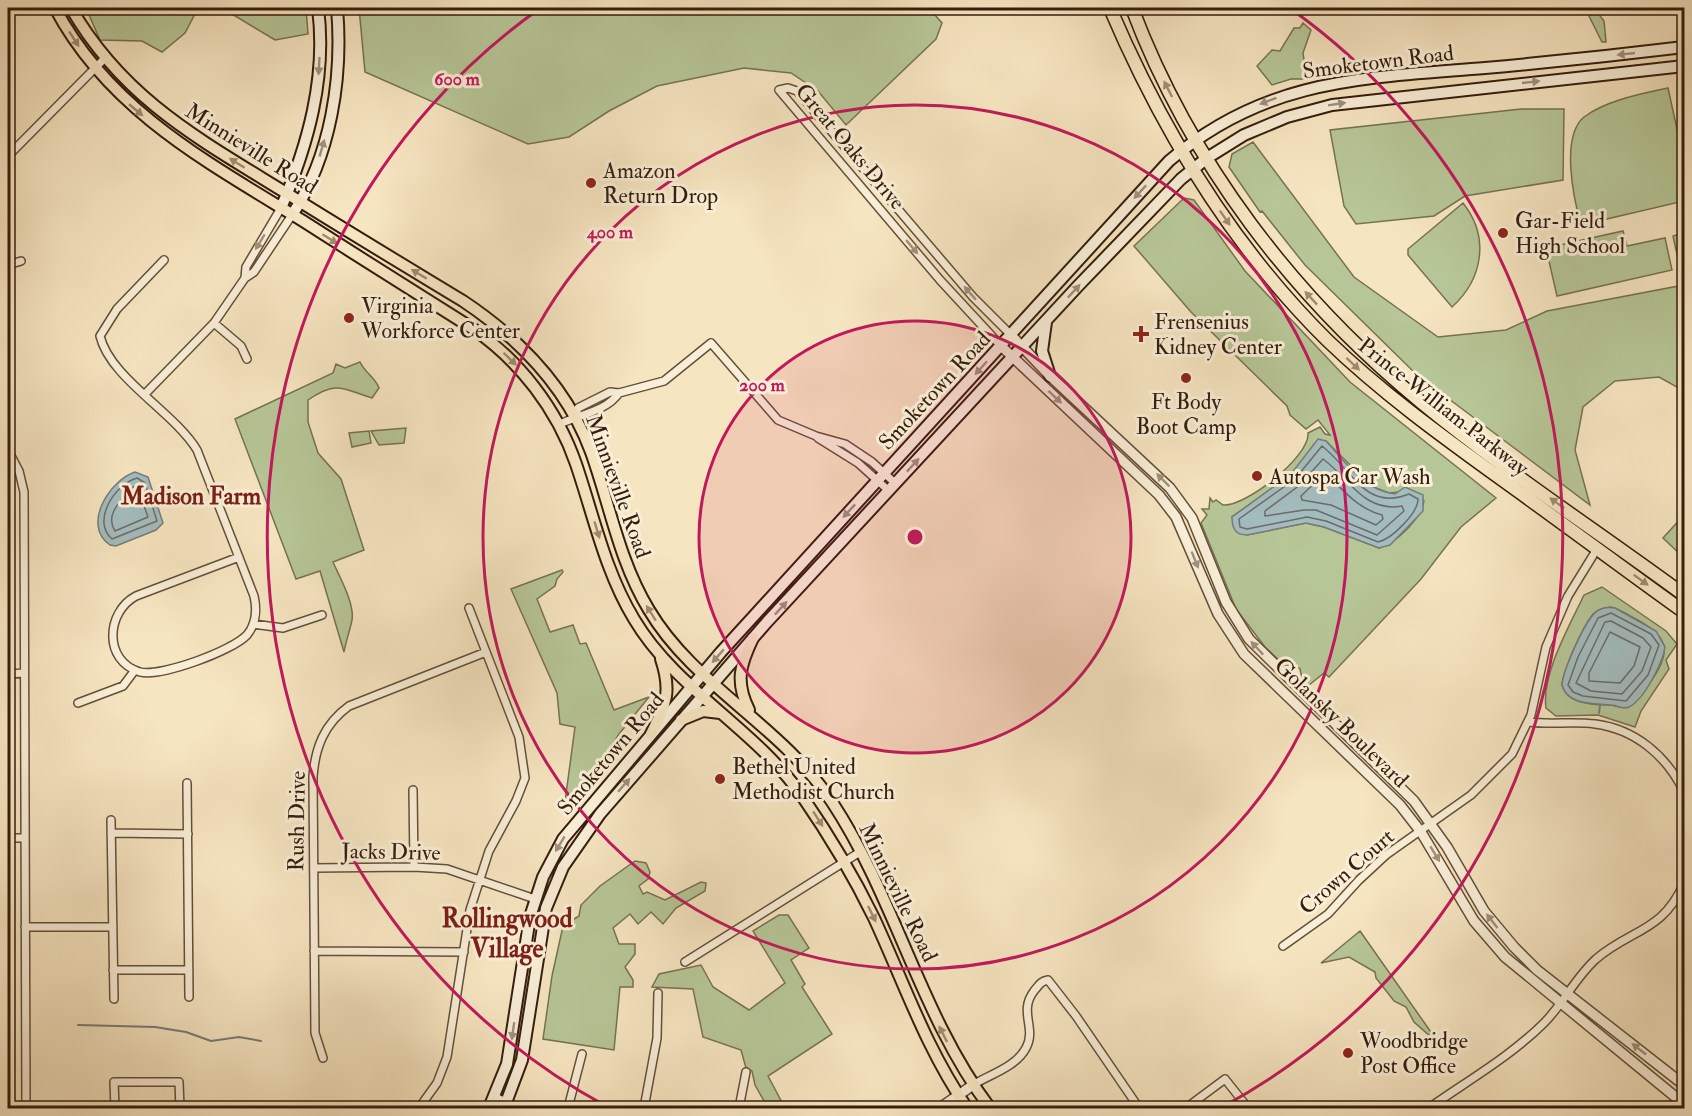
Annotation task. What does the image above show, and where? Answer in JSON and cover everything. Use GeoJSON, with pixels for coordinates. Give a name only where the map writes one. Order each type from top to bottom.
{"type":"FeatureCollection","features":[{"type":"Feature","properties":{"kind":"highway","name":"Prince William Parkway"},"geometry":{"type":"LineString","coordinates":[[1110,8],[1146,86],[1192,169],[1222,215],[1274,282],[1356,367],[1415,416],[1684,612]]}},
{"type":"Feature","properties":{"kind":"highway","name":"Prince William Parkway"},"geometry":{"type":"LineString","coordinates":[[1132,8],[1167,87],[1196,140],[1235,202],[1286,269],[1354,343],[1444,420],[1684,595]]}},
{"type":"Feature","properties":{"kind":"main road","name":"Minnieville Road"},"geometry":{"type":"LineString","coordinates":[[55,8],[74,40],[95,68],[146,118],[281,208],[485,337],[523,372],[548,405],[576,463],[614,580],[634,620],[660,656],[780,766],[845,862],[875,921],[922,1032],[967,1108]]}},
{"type":"Feature","properties":{"kind":"main road","name":"Minnieville Road"},"geometry":{"type":"LineString","coordinates":[[71,8],[105,58],[134,90],[170,119],[287,194],[463,301],[501,327],[538,363],[575,416],[591,454],[631,577],[666,636],[703,674],[750,713],[811,774],[832,802],[891,914],[939,1027],[990,1108]]}},
{"type":"Feature","properties":{"kind":"main road"},"geometry":{"type":"LineString","coordinates":[[281,208],[309,130],[316,94],[320,40],[318,8]]}},
{"type":"Feature","properties":{"kind":"main road"},"geometry":{"type":"LineString","coordinates":[[292,215],[309,189],[334,98],[339,44],[338,8]]}},
{"type":"Feature","properties":{"kind":"main road","name":"Smoketown Road"},"geometry":{"type":"LineString","coordinates":[[489,1108],[507,1064],[526,935],[535,899],[548,865],[563,839],[692,686],[1126,207],[1182,151],[1196,140],[1250,108],[1292,93],[1328,84],[1684,47]]}},
{"type":"Feature","properties":{"kind":"main road","name":"Smoketown Road"},"geometry":{"type":"LineString","coordinates":[[505,1106],[522,1060],[542,928],[554,885],[573,849],[588,828],[753,638],[1047,320],[1192,169],[1266,125],[1332,105],[1684,66]]}},
{"type":"Feature","properties":{"kind":"main road"},"geometry":{"type":"LineString","coordinates":[[1047,320],[1042,351],[1050,376]]}},
{"type":"Feature","properties":{"kind":"main road"},"geometry":{"type":"LineString","coordinates":[[750,713],[742,697],[739,680],[741,664],[753,638]]}},
{"type":"Feature","properties":{"kind":"main road"},"geometry":{"type":"LineString","coordinates":[[651,734],[667,695],[667,676],[660,656]]}},
{"type":"Feature","properties":{"kind":"main road"},"geometry":{"type":"LineString","coordinates":[[681,720],[703,711],[723,714]]}},
{"type":"Feature","properties":{"kind":"street"},"geometry":{"type":"LineString","coordinates":[[8,156],[105,58]]}},
{"type":"Feature","properties":{"kind":"street","name":"Great Oaks Drive"},"geometry":{"type":"LineString","coordinates":[[1001,346],[940,280],[779,90],[788,88],[798,92],[973,297],[1011,335]]}},
{"type":"Feature","properties":{"kind":"street"},"geometry":{"type":"LineString","coordinates":[[245,278],[246,267],[281,208]]}},
{"type":"Feature","properties":{"kind":"street"},"geometry":{"type":"LineString","coordinates":[[144,394],[214,323],[245,278],[254,272],[292,215]]}},
{"type":"Feature","properties":{"kind":"street"},"geometry":{"type":"LineString","coordinates":[[164,260],[114,312],[100,336],[112,362],[184,433],[197,450],[239,557],[256,604],[253,624],[243,638],[220,651],[164,672],[149,673],[135,670],[121,657],[113,642],[113,624],[125,603],[136,596],[239,557]]}},
{"type":"Feature","properties":{"kind":"street"},"geometry":{"type":"LineString","coordinates":[[8,265],[21,261]]}},
{"type":"Feature","properties":{"kind":"street"},"geometry":{"type":"LineString","coordinates":[[214,323],[236,341],[247,359]]}},
{"type":"Feature","properties":{"kind":"street","name":"Golansky Boulevard"},"geometry":{"type":"LineString","coordinates":[[1011,335],[1050,376],[1151,468],[1184,505],[1202,539],[1235,618],[1249,639],[1400,785],[1432,824],[1469,887],[1497,928],[1537,969],[1684,1086]]}},
{"type":"Feature","properties":{"kind":"street"},"geometry":{"type":"LineString","coordinates":[[558,425],[575,416],[578,408],[610,392],[620,393],[664,381],[711,343],[770,414],[786,425],[845,444],[893,487]]}},
{"type":"Feature","properties":{"kind":"street","name":"Golansky Boulevard"},"geometry":{"type":"LineString","coordinates":[[1001,346],[1142,477],[1173,512],[1227,631],[1244,654],[1400,805],[1421,832],[1461,900],[1489,940],[1522,974],[1684,1104]]}},
{"type":"Feature","properties":{"kind":"street"},"geometry":{"type":"LineString","coordinates":[[8,450],[19,471],[24,492],[26,1108]]}},
{"type":"Feature","properties":{"kind":"street"},"geometry":{"type":"LineString","coordinates":[[1173,512],[1184,505]]}},
{"type":"Feature","properties":{"kind":"street","name":"Crown Court"},"geometry":{"type":"LineString","coordinates":[[1283,946],[1328,914],[1370,868],[1432,824],[1503,765],[1521,740],[1529,722],[1545,647],[1568,596],[1605,537]]}},
{"type":"Feature","properties":{"kind":"street"},"geometry":{"type":"LineString","coordinates":[[419,1108],[437,1083],[447,1057],[470,910],[489,851],[516,801],[525,778],[519,737],[469,608]]}},
{"type":"Feature","properties":{"kind":"street"},"geometry":{"type":"LineString","coordinates":[[253,624],[283,628],[322,615]]}},
{"type":"Feature","properties":{"kind":"street","name":"Rush Drive"},"geometry":{"type":"LineString","coordinates":[[324,1058],[315,1033],[314,767],[318,746],[331,720],[361,700],[486,652]]}},
{"type":"Feature","properties":{"kind":"street"},"geometry":{"type":"LineString","coordinates":[[78,703],[123,686],[135,670]]}},
{"type":"Feature","properties":{"kind":"street"},"geometry":{"type":"LineString","coordinates":[[8,674],[24,674]]}},
{"type":"Feature","properties":{"kind":"street"},"geometry":{"type":"LineString","coordinates":[[1278,687],[1287,677]]}},
{"type":"Feature","properties":{"kind":"street"},"geometry":{"type":"LineString","coordinates":[[1529,722],[1594,724],[1625,732],[1644,743],[1662,758],[1684,792]]}},
{"type":"Feature","properties":{"kind":"street"},"geometry":{"type":"LineString","coordinates":[[187,783],[189,997]]}},
{"type":"Feature","properties":{"kind":"street"},"geometry":{"type":"LineString","coordinates":[[413,790],[414,867]]}},
{"type":"Feature","properties":{"kind":"street"},"geometry":{"type":"LineString","coordinates":[[111,820],[114,999]]}},
{"type":"Feature","properties":{"kind":"street"},"geometry":{"type":"LineString","coordinates":[[111,833],[188,834]]}},
{"type":"Feature","properties":{"kind":"street"},"geometry":{"type":"LineString","coordinates":[[8,838],[25,838]]}},
{"type":"Feature","properties":{"kind":"street"},"geometry":{"type":"LineString","coordinates":[[685,962],[860,852]]}},
{"type":"Feature","properties":{"kind":"street","name":"Jacks Drive"},"geometry":{"type":"LineString","coordinates":[[314,868],[447,869],[535,899]]}},
{"type":"Feature","properties":{"kind":"street"},"geometry":{"type":"LineString","coordinates":[[1429,1108],[1531,1035],[1596,959],[1658,921],[1676,901],[1684,883]]}},
{"type":"Feature","properties":{"kind":"street"},"geometry":{"type":"LineString","coordinates":[[25,927],[113,927]]}},
{"type":"Feature","properties":{"kind":"street"},"geometry":{"type":"LineString","coordinates":[[314,951],[464,952]]}},
{"type":"Feature","properties":{"kind":"street"},"geometry":{"type":"LineString","coordinates":[[113,970],[189,970]]}},
{"type":"Feature","properties":{"kind":"street"},"geometry":{"type":"LineString","coordinates":[[940,1108],[973,1084],[1015,1061],[1026,1048],[1029,1031],[1028,1002],[1041,982],[1048,980],[1076,1016],[1139,1108]]}},
{"type":"Feature","properties":{"kind":"street"},"geometry":{"type":"LineString","coordinates":[[644,1108],[653,1070],[658,993]]}},
{"type":"Feature","properties":{"kind":"street"},"geometry":{"type":"LineString","coordinates":[[568,1108],[582,1054]]}},
{"type":"Feature","properties":{"kind":"street"},"geometry":{"type":"LineString","coordinates":[[739,1108],[746,1072]]}},
{"type":"Feature","properties":{"kind":"street"},"geometry":{"type":"LineString","coordinates":[[1186,1108],[1225,1079],[1248,1108]]}},
{"type":"Feature","properties":{"kind":"street"},"geometry":{"type":"LineString","coordinates":[[114,1108],[114,1082],[148,1080],[179,1082],[180,1108]]}},
{"type":"Feature","properties":{"kind":"street"},"geometry":{"type":"LineString","coordinates":[[495,1097],[505,1106],[519,1108]]}},
{"type":"Feature","properties":{"kind":"green space"},"geometry":{"type":"Polygon","coordinates":[[[86,8],[198,8],[185,33],[162,52],[142,41],[100,40],[86,8]]]}},
{"type":"Feature","properties":{"kind":"green space"},"geometry":{"type":"Polygon","coordinates":[[[222,8],[306,8],[308,34],[275,40],[222,8]]]}},
{"type":"Feature","properties":{"kind":"green space"},"geometry":{"type":"Polygon","coordinates":[[[359,8],[929,8],[942,23],[936,39],[846,125],[818,91],[791,73],[744,68],[657,86],[609,111],[569,137],[528,144],[365,72],[359,8]]]}},
{"type":"Feature","properties":{"kind":"green space"},"geometry":{"type":"Polygon","coordinates":[[[1585,8],[1594,8],[1604,21],[1606,42],[1602,42],[1585,8]]]}},
{"type":"Feature","properties":{"kind":"green space"},"geometry":{"type":"Polygon","coordinates":[[[1303,23],[1311,30],[1303,53],[1307,79],[1291,79],[1272,85],[1257,66],[1272,50],[1280,51],[1294,28],[1300,28],[1303,23]]]}},
{"type":"Feature","properties":{"kind":"green space"},"geometry":{"type":"Polygon","coordinates":[[[1668,88],[1684,161],[1684,201],[1581,225],[1571,169],[1572,139],[1577,126],[1584,117],[1603,106],[1624,98],[1668,88]]]}},
{"type":"Feature","properties":{"kind":"green space"},"geometry":{"type":"Polygon","coordinates":[[[1521,109],[1564,109],[1563,180],[1465,196],[1434,216],[1356,224],[1344,206],[1330,130],[1521,109]]]}},
{"type":"Feature","properties":{"kind":"green space"},"geometry":{"type":"Polygon","coordinates":[[[1253,142],[1354,277],[1438,337],[1506,330],[1547,311],[1684,285],[1684,391],[1659,377],[1615,381],[1583,407],[1575,450],[1590,505],[1417,375],[1305,265],[1262,211],[1260,212],[1229,167],[1232,154],[1253,142]]]}},
{"type":"Feature","properties":{"kind":"green space"},"geometry":{"type":"Polygon","coordinates":[[[1184,198],[1194,200],[1245,271],[1350,382],[1496,498],[1461,527],[1421,579],[1329,677],[1324,673],[1308,686],[1303,684],[1300,669],[1293,663],[1285,666],[1265,647],[1236,609],[1201,523],[1207,515],[1202,509],[1209,509],[1210,498],[1213,502],[1216,500],[1223,505],[1233,503],[1246,498],[1274,479],[1299,455],[1306,443],[1308,433],[1320,427],[1325,434],[1330,435],[1318,420],[1306,429],[1290,415],[1287,406],[1191,312],[1134,246],[1184,198]],[[1326,441],[1314,444],[1301,465],[1291,475],[1232,517],[1247,535],[1306,523],[1324,527],[1379,548],[1393,541],[1407,529],[1418,515],[1424,501],[1400,492],[1389,493],[1371,486],[1326,441]]]}},
{"type":"Feature","properties":{"kind":"green space"},"geometry":{"type":"Polygon","coordinates":[[[1463,203],[1472,216],[1477,230],[1480,243],[1479,257],[1471,284],[1452,307],[1408,255],[1408,249],[1463,203]]]}},
{"type":"Feature","properties":{"kind":"green space"},"geometry":{"type":"Polygon","coordinates":[[[1623,231],[1627,246],[1665,238],[1672,270],[1557,296],[1546,248],[1623,231]]]}},
{"type":"Feature","properties":{"kind":"green space"},"geometry":{"type":"Polygon","coordinates":[[[1684,233],[1684,267],[1680,268],[1673,236],[1684,233]]]}},
{"type":"Feature","properties":{"kind":"green space"},"geometry":{"type":"Polygon","coordinates":[[[360,362],[379,388],[372,398],[347,389],[333,388],[308,400],[308,422],[318,453],[341,479],[364,550],[333,562],[346,590],[352,613],[344,652],[320,571],[296,579],[235,419],[333,373],[336,364],[345,368],[360,362]]]}},
{"type":"Feature","properties":{"kind":"green space"},"geometry":{"type":"Polygon","coordinates":[[[406,428],[404,443],[379,445],[371,431],[406,428]]]}},
{"type":"Feature","properties":{"kind":"green space"},"geometry":{"type":"Polygon","coordinates":[[[369,431],[371,443],[352,447],[349,433],[369,431]]]}},
{"type":"Feature","properties":{"kind":"green space"},"geometry":{"type":"Polygon","coordinates":[[[1684,515],[1684,558],[1663,538],[1684,515]]]}},
{"type":"Feature","properties":{"kind":"green space"},"geometry":{"type":"Polygon","coordinates":[[[562,570],[555,586],[537,599],[550,632],[573,625],[580,644],[586,643],[614,710],[649,697],[619,734],[570,812],[564,809],[575,727],[560,724],[557,693],[511,589],[562,570]]]}},
{"type":"Feature","properties":{"kind":"green space"},"geometry":{"type":"Polygon","coordinates":[[[1602,587],[1666,631],[1677,644],[1666,660],[1669,669],[1641,711],[1635,727],[1598,715],[1556,716],[1546,708],[1548,681],[1552,666],[1584,595],[1602,587]],[[1611,607],[1599,610],[1589,620],[1570,659],[1562,685],[1569,696],[1575,700],[1596,705],[1625,707],[1636,701],[1657,672],[1664,652],[1663,644],[1653,630],[1611,607]]]}},
{"type":"Feature","properties":{"kind":"green space"},"geometry":{"type":"Polygon","coordinates":[[[635,861],[646,863],[650,872],[648,879],[639,886],[643,894],[647,892],[665,900],[701,882],[706,883],[705,891],[676,908],[663,924],[651,912],[638,924],[630,914],[613,928],[619,944],[635,944],[635,954],[625,967],[633,980],[633,987],[620,987],[614,1050],[543,1039],[552,976],[563,926],[579,916],[581,905],[600,886],[635,861]]]}},
{"type":"Feature","properties":{"kind":"green space"},"geometry":{"type":"Polygon","coordinates":[[[779,915],[788,915],[809,948],[791,960],[805,984],[802,987],[832,1034],[768,1076],[785,1108],[768,1108],[755,1085],[752,1071],[746,1068],[741,1050],[703,1037],[693,989],[652,987],[659,974],[701,965],[713,987],[749,1010],[785,983],[753,931],[779,915]]]}},
{"type":"Feature","properties":{"kind":"green space"},"geometry":{"type":"Polygon","coordinates":[[[1360,931],[1440,1045],[1414,1022],[1406,1007],[1394,1001],[1376,978],[1375,972],[1349,957],[1321,963],[1360,931]]]}},
{"type":"Feature","properties":{"kind":"water"},"geometry":{"type":"Polygon","coordinates":[[[1318,439],[1326,441],[1356,474],[1374,487],[1395,494],[1405,487],[1423,495],[1423,511],[1390,545],[1379,548],[1324,527],[1306,523],[1247,535],[1235,530],[1232,517],[1291,474],[1318,439]]]}},
{"type":"Feature","properties":{"kind":"water"},"geometry":{"type":"Polygon","coordinates":[[[135,472],[148,477],[163,523],[156,530],[116,546],[110,545],[102,536],[98,526],[102,504],[116,484],[135,472]]]}},
{"type":"Feature","properties":{"kind":"water"},"geometry":{"type":"Polygon","coordinates":[[[1615,608],[1656,631],[1665,647],[1657,671],[1641,697],[1626,708],[1576,700],[1565,692],[1562,685],[1575,646],[1591,617],[1601,609],[1615,608]]]}},
{"type":"Feature","properties":{"kind":"waterway"},"geometry":{"type":"LineString","coordinates":[[1599,713],[1600,705]]}},
{"type":"Feature","properties":{"kind":"waterway"},"geometry":{"type":"LineString","coordinates":[[78,1025],[155,1027],[186,1032],[211,1041],[239,1037],[261,1041]]}},
{"type":"Feature","properties":{"kind":"place","name":"Amazon Return Drop"},"geometry":{"type":"Point","coordinates":[591,183]}},
{"type":"Feature","properties":{"kind":"place","name":"Gar-Field High School"},"geometry":{"type":"Point","coordinates":[1503,233]}},
{"type":"Feature","properties":{"kind":"place","name":"Virginia Workforce Center"},"geometry":{"type":"Point","coordinates":[349,318]}},
{"type":"Feature","properties":{"kind":"place","name":"Frensenius Kidney Center"},"geometry":{"type":"Point","coordinates":[1141,334]}},
{"type":"Feature","properties":{"kind":"place","name":"Ft Body Boot Camp"},"geometry":{"type":"Point","coordinates":[1186,378]}},
{"type":"Feature","properties":{"kind":"place","name":"Autospa Car Wash"},"geometry":{"type":"Point","coordinates":[1257,476]}},
{"type":"Feature","properties":{"kind":"place","name":"Bethel United Methodist Church"},"geometry":{"type":"Point","coordinates":[720,779]}},
{"type":"Feature","properties":{"kind":"place","name":"Woodbridge Post Office"},"geometry":{"type":"Point","coordinates":[1348,1053]}},
{"type":"Feature","properties":{"kind":"district","name":"Madison Farm"},"geometry":{"type":"Point","coordinates":[191,496]}},
{"type":"Feature","properties":{"kind":"district","name":"Rollingwood Village"},"geometry":{"type":"Point","coordinates":[507,933]}}]}
